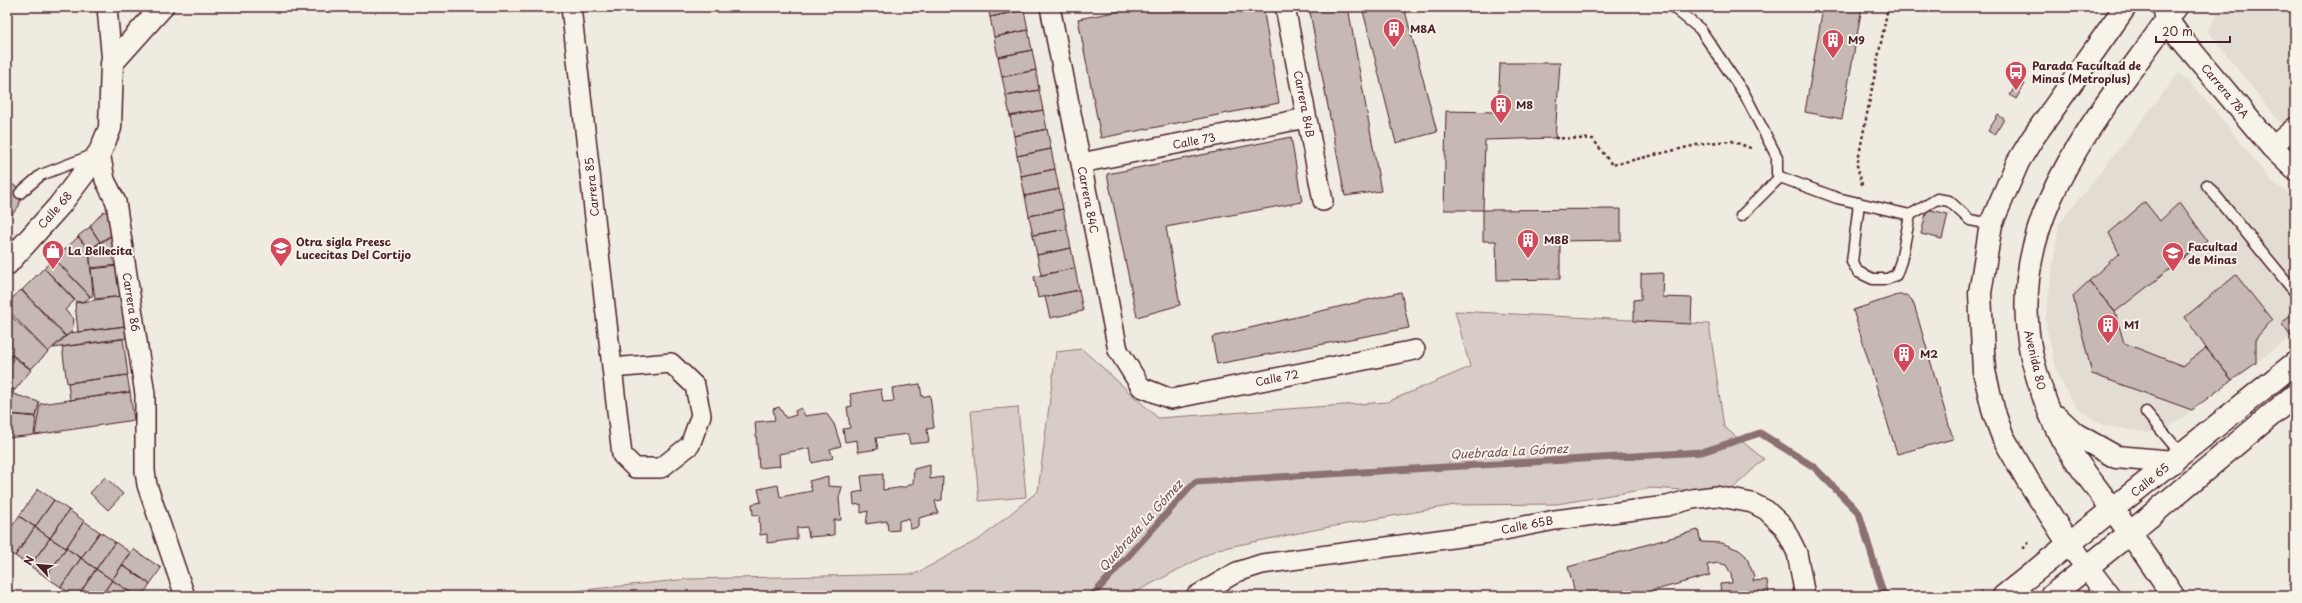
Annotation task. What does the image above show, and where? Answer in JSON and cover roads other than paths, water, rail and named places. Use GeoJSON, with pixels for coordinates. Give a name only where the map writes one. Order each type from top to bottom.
{"type":"FeatureCollection","features":[{"type":"Feature","properties":{"kind":"main road"},"geometry":{"type":"LineString","coordinates":[[100,152],[110,128],[112,63],[162,7]]}},
{"type":"Feature","properties":{"kind":"main road"},"geometry":{"type":"LineString","coordinates":[[2109,596],[2069,544],[2013,456],[1994,414],[1982,353],[1980,311],[1982,274],[1990,224],[2010,179],[2032,139],[2125,7]]}},
{"type":"Feature","properties":{"kind":"main road","name":"Carrera 78A"},"geometry":{"type":"LineString","coordinates":[[2169,11],[2272,146],[2295,169]]}},
{"type":"Feature","properties":{"kind":"main road","name":"Avenida 80"},"geometry":{"type":"LineString","coordinates":[[2169,11],[2060,177],[2046,206],[2032,246],[2026,296],[2028,338],[2038,381],[2049,411],[2063,439],[2174,596]]}},
{"type":"Feature","properties":{"kind":"main road","name":"Calle 68"},"geometry":{"type":"LineString","coordinates":[[7,264],[59,206],[100,152]]}},
{"type":"Feature","properties":{"kind":"main road","name":"Calle 65"},"geometry":{"type":"LineString","coordinates":[[2004,596],[2295,364]]}},
{"type":"Feature","properties":{"kind":"main road"},"geometry":{"type":"LineString","coordinates":[[2051,596],[2130,533],[2295,395]]}},
{"type":"Feature","properties":{"kind":"main road"},"geometry":{"type":"LineString","coordinates":[[2049,411],[2076,434],[2116,457],[2177,458]]}},
{"type":"Feature","properties":{"kind":"street"},"geometry":{"type":"LineString","coordinates":[[106,7],[112,63]]}},
{"type":"Feature","properties":{"kind":"street","name":"Carrera 85"},"geometry":{"type":"LineString","coordinates":[[571,7],[612,368],[622,455],[635,468],[661,468],[690,445],[701,415],[695,386],[671,363],[612,368]]}},
{"type":"Feature","properties":{"kind":"street","name":"Carrera 84C"},"geometry":{"type":"LineString","coordinates":[[1050,7],[1118,350],[1141,387]]}},
{"type":"Feature","properties":{"kind":"street","name":"Carrera 84B"},"geometry":{"type":"LineString","coordinates":[[1285,7],[1323,201]]}},
{"type":"Feature","properties":{"kind":"street","name":"Calle 73"},"geometry":{"type":"LineString","coordinates":[[1081,164],[1306,118]]}},
{"type":"Feature","properties":{"kind":"street"},"geometry":{"type":"LineString","coordinates":[[2272,146],[2295,127]]}},
{"type":"Feature","properties":{"kind":"street","name":"Carrera 86"},"geometry":{"type":"LineString","coordinates":[[100,152],[106,180],[116,202],[145,394],[147,485],[185,596]]}},
{"type":"Feature","properties":{"kind":"street","name":"Calle 72"},"geometry":{"type":"LineString","coordinates":[[1141,387],[1171,399],[1415,350]]}},
{"type":"Feature","properties":{"kind":"street","name":"Calle 65B"},"geometry":{"type":"LineString","coordinates":[[1196,596],[1237,572],[1262,564],[1488,533],[1556,520],[1667,506],[1692,499],[1716,496],[1752,503],[1766,510],[1784,527],[1797,553],[1805,596]]}},
{"type":"Feature","properties":{"kind":"lane"},"geometry":{"type":"LineString","coordinates":[[1673,7],[1700,29],[1745,95],[1777,157],[1777,173],[1780,177],[1837,198],[1910,215],[1937,199],[1950,201],[1970,220],[1990,224]]}},
{"type":"Feature","properties":{"kind":"lane"},"geometry":{"type":"LineString","coordinates":[[20,193],[41,175],[100,152]]}},
{"type":"Feature","properties":{"kind":"lane"},"geometry":{"type":"LineString","coordinates":[[1741,216],[1780,177]]}},
{"type":"Feature","properties":{"kind":"lane"},"geometry":{"type":"LineString","coordinates":[[2207,184],[2295,292]]}},
{"type":"Feature","properties":{"kind":"lane"},"geometry":{"type":"LineString","coordinates":[[1863,204],[1852,262],[1858,272],[1873,278],[1887,279],[1896,275],[1901,262],[1910,215]]}},
{"type":"Feature","properties":{"kind":"lane"},"geometry":{"type":"LineString","coordinates":[[2146,412],[2177,458]]}},
{"type":"Feature","properties":{"kind":"waterway","name":"Quebrada La Gómez"},"geometry":{"type":"LineString","coordinates":[[1092,596],[1195,482],[1702,452],[1760,433],[1814,467],[1859,513],[1884,596]]}},
{"type":"Feature","properties":{"kind":"place","name":"M8A"},"geometry":{"type":"Point","coordinates":[1394,48]}},
{"type":"Feature","properties":{"kind":"place","name":"M9"},"geometry":{"type":"Point","coordinates":[1833,60]}},
{"type":"Feature","properties":{"kind":"place","name":"Parada Facultad de Minas (Metroplus)"},"geometry":{"type":"Point","coordinates":[2016,92]}},
{"type":"Feature","properties":{"kind":"place","name":"M8"},"geometry":{"type":"Point","coordinates":[1501,124]}},
{"type":"Feature","properties":{"kind":"place","name":"M8B"},"geometry":{"type":"Point","coordinates":[1528,260]}},
{"type":"Feature","properties":{"kind":"place","name":"Otra sigla Preesc Lucecitas Del Cortijo"},"geometry":{"type":"Point","coordinates":[281,268]}},
{"type":"Feature","properties":{"kind":"place","name":"La Bellecita"},"geometry":{"type":"Point","coordinates":[53,270]}},
{"type":"Feature","properties":{"kind":"place","name":"Facultad de Minas"},"geometry":{"type":"Point","coordinates":[2173,272]}},
{"type":"Feature","properties":{"kind":"place","name":"M1"},"geometry":{"type":"Point","coordinates":[2108,344]}},
{"type":"Feature","properties":{"kind":"place","name":"M2"},"geometry":{"type":"Point","coordinates":[1904,374]}}]}
